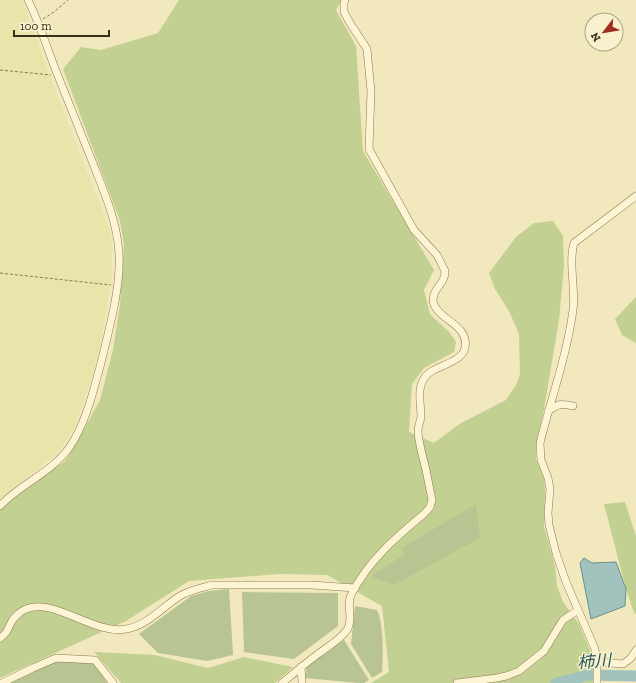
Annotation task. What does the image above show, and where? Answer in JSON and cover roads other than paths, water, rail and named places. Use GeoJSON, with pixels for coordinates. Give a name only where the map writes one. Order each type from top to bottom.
{"type":"FeatureCollection","features":[{"type":"Feature","properties":{"kind":"street"},"geometry":{"type":"LineString","coordinates":[[0,506],[10,496],[57,462],[70,446],[77,434],[95,384],[111,321],[117,286],[118,253],[113,219],[75,117],[28,0]]}},
{"type":"Feature","properties":{"kind":"street"},"geometry":{"type":"LineString","coordinates":[[282,683],[342,636],[347,630],[350,619],[349,602],[351,596],[367,568],[377,556],[425,513],[430,506],[432,500],[420,448],[418,430],[421,417],[419,393],[427,374],[459,356],[463,352],[465,343],[464,337],[459,328],[440,313],[433,301],[435,289],[443,280],[446,272],[442,263],[437,255],[414,230],[369,149],[370,91],[367,49],[344,12],[345,0]]}},
{"type":"Feature","properties":{"kind":"street"},"geometry":{"type":"LineString","coordinates":[[597,683],[595,649],[562,572],[549,525],[548,513],[550,489],[548,478],[541,460],[540,443],[570,328],[574,305],[572,253],[574,243],[636,196]]}},
{"type":"Feature","properties":{"kind":"street"},"geometry":{"type":"LineString","coordinates":[[548,411],[557,405],[564,404],[573,406]]}},
{"type":"Feature","properties":{"kind":"street"},"geometry":{"type":"LineString","coordinates":[[0,638],[9,631],[12,620],[30,608],[57,610],[93,625],[105,628],[126,629],[144,622],[180,596],[205,587],[250,584],[312,585],[355,588]]}},
{"type":"Feature","properties":{"kind":"street"},"geometry":{"type":"LineString","coordinates":[[457,683],[497,678],[519,671],[544,650],[562,620],[578,610]]}},
{"type":"Feature","properties":{"kind":"street"},"geometry":{"type":"LineString","coordinates":[[597,665],[623,664],[631,658],[636,650]]}},
{"type":"Feature","properties":{"kind":"street"},"geometry":{"type":"LineString","coordinates":[[2,683],[56,658],[95,660],[113,683]]}},
{"type":"Feature","properties":{"kind":"street"},"geometry":{"type":"LineString","coordinates":[[301,667],[302,683]]}},
{"type":"Feature","properties":{"kind":"water"},"geometry":{"type":"Polygon","coordinates":[[[584,558],[592,563],[616,562],[626,589],[625,606],[591,619],[580,563],[584,558]]]}},
{"type":"Feature","properties":{"kind":"waterway","name":"柿川"},"geometry":{"type":"LineString","coordinates":[[556,683],[589,675],[636,676]]}}]}
